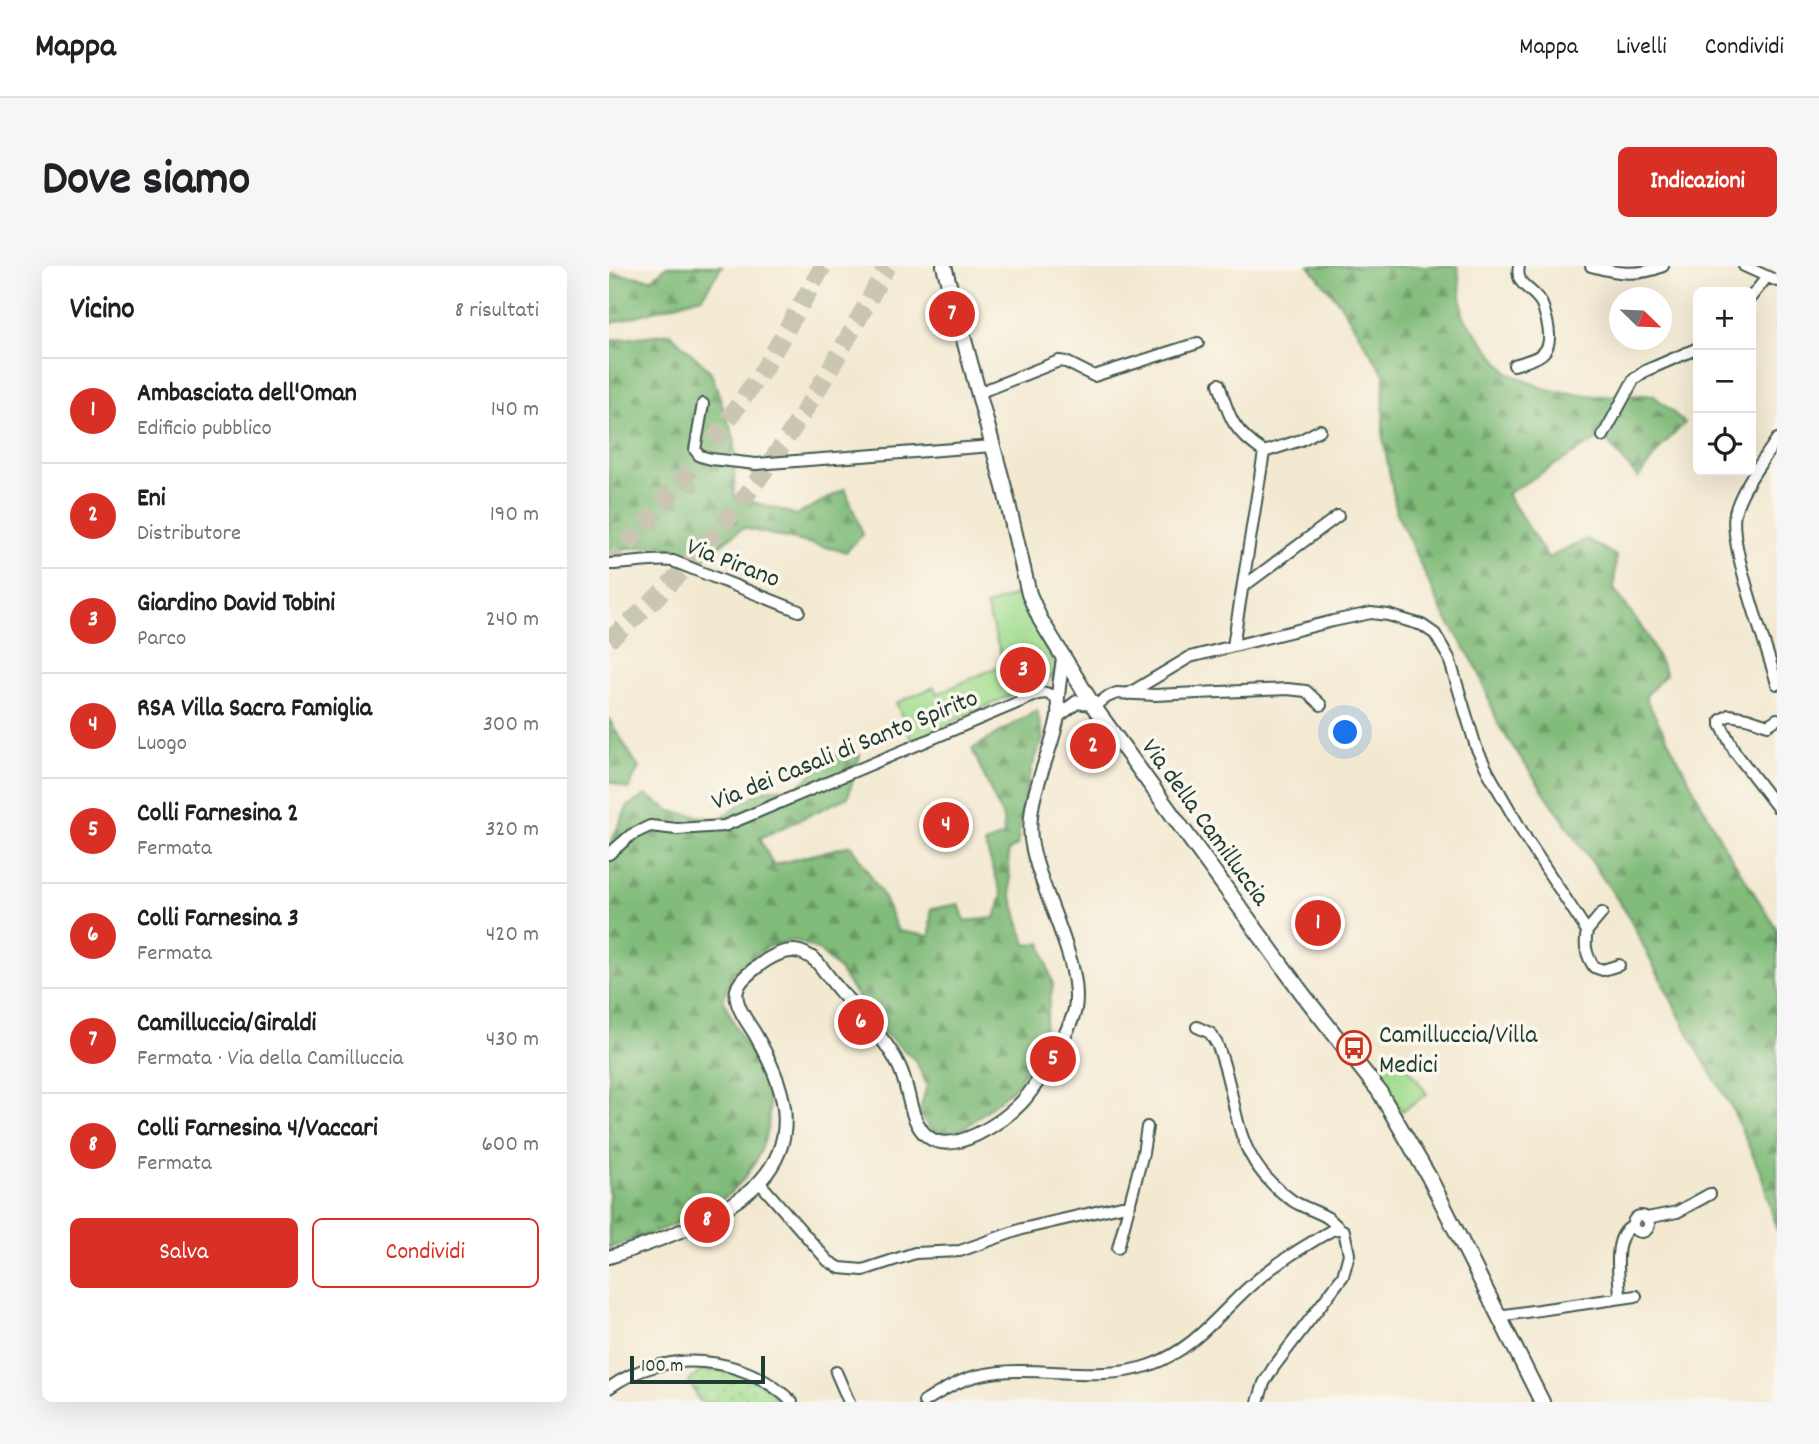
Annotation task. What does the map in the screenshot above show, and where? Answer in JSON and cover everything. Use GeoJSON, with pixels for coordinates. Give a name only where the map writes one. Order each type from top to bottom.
{"type":"FeatureCollection","features":[{"type":"Feature","properties":{"kind":"main road","name":"Via della Camilluccia"},"geometry":{"type":"LineString","coordinates":[[944,266],[993,446],[1029,594],[1039,619],[1093,705],[1302,993],[1379,1091],[1425,1170],[1542,1402]]}},
{"type":"Feature","properties":{"kind":"street"},"geometry":{"type":"LineString","coordinates":[[1514,365],[1542,355],[1550,340],[1543,304],[1520,282],[1519,266]]}},
{"type":"Feature","properties":{"kind":"street"},"geometry":{"type":"LineString","coordinates":[[1591,266],[1628,274],[1663,266]]}},
{"type":"Feature","properties":{"kind":"street"},"geometry":{"type":"LineString","coordinates":[[1744,266],[1772,279],[1756,292]]}},
{"type":"Feature","properties":{"kind":"street"},"geometry":{"type":"LineString","coordinates":[[978,393],[1059,361],[1094,376],[1198,343]]}},
{"type":"Feature","properties":{"kind":"street"},"geometry":{"type":"LineString","coordinates":[[1604,436],[1635,379],[1645,371],[1693,350]]}},
{"type":"Feature","properties":{"kind":"street"},"geometry":{"type":"LineString","coordinates":[[1219,384],[1232,423],[1264,452]]}},
{"type":"Feature","properties":{"kind":"street"},"geometry":{"type":"LineString","coordinates":[[703,404],[695,450],[700,456],[711,460],[756,464],[993,446]]}},
{"type":"Feature","properties":{"kind":"street"},"geometry":{"type":"LineString","coordinates":[[1264,452],[1301,440],[1320,430]]}},
{"type":"Feature","properties":{"kind":"street"},"geometry":{"type":"LineString","coordinates":[[1777,439],[1738,503],[1734,522],[1739,555],[1777,684]]}},
{"type":"Feature","properties":{"kind":"street"},"geometry":{"type":"LineString","coordinates":[[1233,646],[1264,452]]}},
{"type":"Feature","properties":{"kind":"street"},"geometry":{"type":"LineString","coordinates":[[1244,586],[1338,516]]}},
{"type":"Feature","properties":{"kind":"street","name":"Via Pirano"},"geometry":{"type":"LineString","coordinates":[[609,564],[630,564],[652,559],[673,561],[799,611]]}},
{"type":"Feature","properties":{"kind":"street"},"geometry":{"type":"LineString","coordinates":[[1128,694],[1179,662],[1233,646],[1371,613],[1388,615],[1429,629],[1440,641],[1449,658],[1476,747],[1488,772],[1527,840],[1587,931]]}},
{"type":"Feature","properties":{"kind":"street"},"geometry":{"type":"LineString","coordinates":[[609,1257],[662,1239],[742,1196],[759,1182],[773,1161],[781,1143],[785,1105],[776,1076],[739,1007],[736,995],[740,983],[747,975],[786,952],[802,953],[816,961],[893,1055],[904,1077],[917,1122],[931,1139],[948,1144],[965,1139],[1008,1115],[1029,1093],[1070,1023],[1077,998],[1072,971],[1034,856],[1030,834],[1038,782],[1058,716],[1063,659]]}},
{"type":"Feature","properties":{"kind":"street"},"geometry":{"type":"LineString","coordinates":[[1058,716],[1077,702],[1093,705],[1110,695],[1128,694],[1300,690],[1310,693],[1321,705]]}},
{"type":"Feature","properties":{"kind":"street","name":"Via dei Casali di Santo Spirito"},"geometry":{"type":"LineString","coordinates":[[609,854],[622,842],[645,828],[724,826],[1038,694],[1047,693],[1058,698]]}},
{"type":"Feature","properties":{"kind":"street"},"geometry":{"type":"LineString","coordinates":[[1777,719],[1768,725],[1729,715],[1721,720],[1735,752],[1777,807]]}},
{"type":"Feature","properties":{"kind":"street"},"geometry":{"type":"LineString","coordinates":[[1602,913],[1587,931],[1585,942],[1588,957],[1594,967],[1603,970],[1619,965]]}},
{"type":"Feature","properties":{"kind":"street"},"geometry":{"type":"LineString","coordinates":[[1197,1027],[1210,1033],[1217,1044],[1244,1145],[1262,1172],[1275,1187],[1296,1202],[1331,1219],[1338,1229],[1345,1233],[1347,1241],[1349,1254],[1339,1283],[1272,1368],[1258,1402]]}},
{"type":"Feature","properties":{"kind":"street"},"geometry":{"type":"LineString","coordinates":[[1118,1248],[1143,1153],[1147,1127]]}},
{"type":"Feature","properties":{"kind":"street"},"geometry":{"type":"LineString","coordinates":[[759,1182],[828,1261],[840,1268],[854,1270],[868,1269],[915,1254],[960,1251],[1022,1229],[1130,1204]]}},
{"type":"Feature","properties":{"kind":"street"},"geometry":{"type":"LineString","coordinates":[[1620,1298],[1620,1243],[1625,1232],[1633,1227],[1639,1232],[1646,1230],[1650,1223],[1647,1218],[1677,1212],[1710,1194]]}},
{"type":"Feature","properties":{"kind":"street"},"geometry":{"type":"LineString","coordinates":[[924,1402],[957,1382],[982,1374],[1104,1373],[1149,1366],[1199,1337],[1246,1289],[1278,1263],[1338,1229]]}},
{"type":"Feature","properties":{"kind":"street"},"geometry":{"type":"LineString","coordinates":[[1498,1316],[1636,1296]]}},
{"type":"Feature","properties":{"kind":"street"},"geometry":{"type":"LineString","coordinates":[[609,1388],[633,1374],[671,1361],[709,1363],[736,1368],[763,1380],[792,1402]]}},
{"type":"Feature","properties":{"kind":"street"},"geometry":{"type":"LineString","coordinates":[[837,1371],[849,1402]]}},
{"type":"Feature","properties":{"kind":"green space"},"geometry":{"type":"Polygon","coordinates":[[[667,266],[722,266],[702,297],[609,324],[609,273],[652,279],[667,266]]]}},
{"type":"Feature","properties":{"kind":"green space"},"geometry":{"type":"Polygon","coordinates":[[[1309,266],[1458,266],[1463,316],[1508,373],[1548,390],[1596,396],[1653,395],[1685,423],[1664,444],[1638,478],[1603,436],[1507,494],[1548,558],[1587,539],[1616,556],[1614,589],[1647,635],[1666,674],[1645,697],[1724,846],[1777,929],[1777,1231],[1761,1174],[1732,1108],[1695,1046],[1626,912],[1499,726],[1477,668],[1442,611],[1397,514],[1383,438],[1384,374],[1339,302],[1309,266]]]}},
{"type":"Feature","properties":{"kind":"green space"},"geometry":{"type":"Polygon","coordinates":[[[670,333],[711,372],[735,441],[734,496],[797,515],[845,489],[863,534],[846,552],[743,528],[698,561],[662,545],[609,550],[609,341],[670,333]]]}},
{"type":"Feature","properties":{"kind":"green space"},"geometry":{"type":"Polygon","coordinates":[[[1023,592],[1041,640],[1056,666],[1056,674],[912,741],[896,703],[934,687],[937,694],[1004,664],[986,606],[1023,592]]]}},
{"type":"Feature","properties":{"kind":"green space"},"geometry":{"type":"Polygon","coordinates":[[[1037,710],[1043,739],[1032,767],[1017,846],[1008,851],[1011,894],[1026,945],[1041,943],[1053,985],[1042,1041],[1016,1086],[966,1127],[946,1135],[930,1129],[919,1114],[927,1085],[915,1060],[882,1031],[838,969],[820,951],[795,940],[767,947],[733,973],[723,1000],[761,1071],[767,1091],[767,1130],[752,1167],[726,1197],[709,1208],[609,1248],[609,846],[628,806],[646,795],[671,811],[718,820],[761,790],[796,788],[832,756],[860,755],[848,797],[760,838],[773,865],[851,845],[882,894],[898,931],[930,936],[931,909],[959,904],[965,921],[995,918],[1002,896],[985,844],[1004,835],[1003,818],[972,749],[1037,710]]]}},
{"type":"Feature","properties":{"kind":"green space"},"geometry":{"type":"Polygon","coordinates":[[[609,719],[639,768],[628,789],[609,781],[609,719]]]}},
{"type":"Feature","properties":{"kind":"green space"},"geometry":{"type":"Polygon","coordinates":[[[1398,1052],[1427,1094],[1402,1111],[1374,1069],[1398,1052]]]}},
{"type":"Feature","properties":{"kind":"green space"},"geometry":{"type":"Polygon","coordinates":[[[722,1370],[764,1386],[785,1402],[700,1402],[689,1381],[701,1371],[722,1370]]]}},
{"type":"Feature","properties":{"kind":"tunnel"},"geometry":{"type":"LineString","coordinates":[[609,566],[704,454],[765,367],[823,266]]}},
{"type":"Feature","properties":{"kind":"tunnel"},"geometry":{"type":"LineString","coordinates":[[609,640],[654,600],[695,558],[767,467],[829,370],[887,266]]}},
{"type":"Feature","properties":{"kind":"place","name":"Camilluccia/Giraldi"},"geometry":{"type":"Point","coordinates":[952,314]}},
{"type":"Feature","properties":{"kind":"place","name":"Giardino David Tobini"},"geometry":{"type":"Point","coordinates":[1023,670]}},
{"type":"Feature","properties":{"kind":"place","name":"Eni"},"geometry":{"type":"Point","coordinates":[1093,746]}},
{"type":"Feature","properties":{"kind":"place","name":"RSA Villa Sacra Famiglia"},"geometry":{"type":"Point","coordinates":[946,825]}},
{"type":"Feature","properties":{"kind":"place","name":"Ambasciata dell'Oman"},"geometry":{"type":"Point","coordinates":[1318,923]}},
{"type":"Feature","properties":{"kind":"place","name":"Colli Farnesina 3"},"geometry":{"type":"Point","coordinates":[861,1022]}},
{"type":"Feature","properties":{"kind":"place","name":"Camilluccia/Villa Medici"},"geometry":{"type":"Point","coordinates":[1354,1048]}},
{"type":"Feature","properties":{"kind":"place","name":"Colli Farnesina 2"},"geometry":{"type":"Point","coordinates":[1053,1059]}},
{"type":"Feature","properties":{"kind":"place","name":"Colli Farnesina 4/Vaccari"},"geometry":{"type":"Point","coordinates":[707,1220]}}]}
